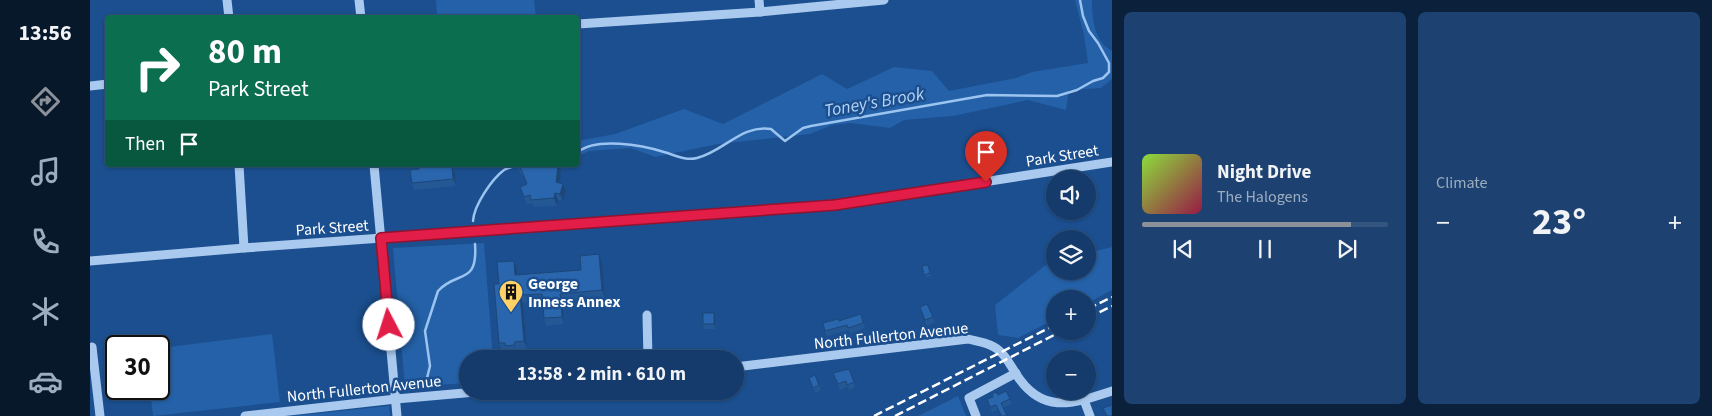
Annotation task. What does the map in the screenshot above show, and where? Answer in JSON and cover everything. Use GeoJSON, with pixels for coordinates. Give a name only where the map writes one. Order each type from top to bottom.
{"type":"FeatureCollection","features":[{"type":"Feature","properties":{"kind":"street"},"geometry":{"type":"LineString","coordinates":[[227,0],[228,15]]}},
{"type":"Feature","properties":{"kind":"street"},"geometry":{"type":"LineString","coordinates":[[359,0],[361,15]]}},
{"type":"Feature","properties":{"kind":"street"},"geometry":{"type":"LineString","coordinates":[[758,0],[760,12]]}},
{"type":"Feature","properties":{"kind":"street"},"geometry":{"type":"LineString","coordinates":[[580,24],[760,12],[884,0]]}},
{"type":"Feature","properties":{"kind":"street"},"geometry":{"type":"LineString","coordinates":[[90,86],[105,84]]}},
{"type":"Feature","properties":{"kind":"street","name":"Park Street"},"geometry":{"type":"LineString","coordinates":[[90,261],[835,205],[1112,162]]}},
{"type":"Feature","properties":{"kind":"street"},"geometry":{"type":"LineString","coordinates":[[239,167],[244,248]]}},
{"type":"Feature","properties":{"kind":"street"},"geometry":{"type":"LineString","coordinates":[[374,167],[397,416]]}},
{"type":"Feature","properties":{"kind":"street"},"geometry":{"type":"LineString","coordinates":[[647,315],[648,350]]}},
{"type":"Feature","properties":{"kind":"street","name":"North Fullerton Avenue"},"geometry":{"type":"LineString","coordinates":[[744,366],[968,339],[991,345],[1001,352],[1025,388],[1039,398],[1057,404],[1084,400]]}},
{"type":"Feature","properties":{"kind":"street"},"geometry":{"type":"LineString","coordinates":[[92,347],[100,416]]}},
{"type":"Feature","properties":{"kind":"street"},"geometry":{"type":"LineString","coordinates":[[976,416],[969,398],[1016,374]]}},
{"type":"Feature","properties":{"kind":"street","name":"North Fullerton Avenue"},"geometry":{"type":"LineString","coordinates":[[1096,397],[1112,392]]}},
{"type":"Feature","properties":{"kind":"street","name":"North Fullerton Avenue"},"geometry":{"type":"LineString","coordinates":[[245,416],[459,393]]}},
{"type":"Feature","properties":{"kind":"street"},"geometry":{"type":"LineString","coordinates":[[1084,400],[1090,416]]}},
{"type":"Feature","properties":{"kind":"shaded area"},"geometry":{"type":"Polygon","coordinates":[[[436,0],[534,0],[536,15],[437,15],[436,0]]]}},
{"type":"Feature","properties":{"kind":"shaded area"},"geometry":{"type":"Polygon","coordinates":[[[1075,0],[1092,0],[1095,29],[1101,41],[1112,51],[1112,79],[1101,88],[1069,90],[1066,110],[1028,100],[953,116],[904,120],[890,128],[850,123],[832,125],[810,134],[718,144],[655,157],[631,148],[589,151],[580,155],[580,141],[615,134],[684,109],[723,124],[822,74],[847,89],[894,67],[932,71],[949,91],[1016,78],[1032,72],[1088,63],[1084,35],[1075,0]]]}},
{"type":"Feature","properties":{"kind":"shaded area"},"geometry":{"type":"Polygon","coordinates":[[[484,243],[492,350],[459,350],[459,384],[405,387],[393,248],[484,243]]]}},
{"type":"Feature","properties":{"kind":"shaded area"},"geometry":{"type":"Polygon","coordinates":[[[1112,247],[1112,290],[1096,299],[1096,290],[1046,290],[1046,324],[1018,338],[998,335],[995,305],[1046,265],[1046,280],[1096,280],[1096,251],[1112,247]]]}},
{"type":"Feature","properties":{"kind":"shaded area"},"geometry":{"type":"Polygon","coordinates":[[[272,334],[280,402],[153,416],[151,400],[170,400],[170,347],[272,334]]]}},
{"type":"Feature","properties":{"kind":"shaded area"},"geometry":{"type":"Polygon","coordinates":[[[958,396],[966,416],[918,416],[958,396]]]}},
{"type":"Feature","properties":{"kind":"shaded area"},"geometry":{"type":"Polygon","coordinates":[[[389,406],[390,416],[292,416],[389,406]]]}},
{"type":"Feature","properties":{"kind":"building"},"geometry":{"type":"Polygon","coordinates":[[[418,167],[452,167],[453,179],[412,183],[410,170],[419,169],[418,167]]]}},
{"type":"Feature","properties":{"kind":"building"},"geometry":{"type":"Polygon","coordinates":[[[519,167],[558,167],[556,182],[563,184],[560,194],[555,193],[554,198],[531,200],[530,195],[524,197],[520,187],[527,184],[519,167]]]}},
{"type":"Feature","properties":{"kind":"building","name":"George Inness Annex"},"geometry":{"type":"Polygon","coordinates":[[[599,254],[602,290],[560,294],[562,317],[544,318],[542,294],[520,295],[524,341],[514,342],[515,345],[505,346],[505,343],[499,343],[494,284],[499,284],[497,262],[514,261],[515,275],[581,270],[580,256],[599,254]]]}},
{"type":"Feature","properties":{"kind":"building"},"geometry":{"type":"Polygon","coordinates":[[[928,265],[930,273],[924,275],[922,266],[928,265]]]}},
{"type":"Feature","properties":{"kind":"building"},"geometry":{"type":"Polygon","coordinates":[[[927,304],[933,317],[925,320],[920,307],[927,304]]]}},
{"type":"Feature","properties":{"kind":"building"},"geometry":{"type":"Polygon","coordinates":[[[703,313],[714,313],[714,324],[703,324],[703,313]]]}},
{"type":"Feature","properties":{"kind":"building"},"geometry":{"type":"Polygon","coordinates":[[[861,314],[863,323],[848,328],[847,325],[825,331],[823,323],[838,319],[839,321],[861,314]]]}},
{"type":"Feature","properties":{"kind":"building"},"geometry":{"type":"Polygon","coordinates":[[[849,369],[854,382],[847,385],[846,381],[838,384],[833,373],[849,369]]]}},
{"type":"Feature","properties":{"kind":"building"},"geometry":{"type":"Polygon","coordinates":[[[815,375],[819,385],[813,388],[809,378],[815,375]]]}},
{"type":"Feature","properties":{"kind":"building"},"geometry":{"type":"Polygon","coordinates":[[[1006,391],[1010,399],[1001,403],[1007,416],[999,416],[1001,415],[996,405],[990,407],[987,399],[993,397],[992,394],[996,392],[998,395],[1006,391]]]}},
{"type":"Feature","properties":{"kind":"building"},"geometry":{"type":"Polygon","coordinates":[[[1112,405],[1112,416],[1107,416],[1103,408],[1112,405]]]}},
{"type":"Feature","properties":{"kind":"waterway","name":"Toney's Brook"},"geometry":{"type":"LineString","coordinates":[[580,151],[596,145],[620,144],[644,147],[693,159],[706,155],[742,134],[761,129],[771,129],[785,141],[803,128],[811,126],[987,95],[1057,96],[1077,90],[1103,78],[1109,72],[1109,63],[1089,31],[1083,16],[1080,0]]}},
{"type":"Feature","properties":{"kind":"waterway","name":"Toney's Brook"},"geometry":{"type":"LineString","coordinates":[[473,221],[484,193],[504,170],[512,167]]}},
{"type":"Feature","properties":{"kind":"waterway","name":"Toney's Brook"},"geometry":{"type":"LineString","coordinates":[[425,386],[430,366],[425,331],[438,291],[445,285],[470,272],[475,257],[475,244]]}},
{"type":"Feature","properties":{"kind":"railway"},"geometry":{"type":"LineString","coordinates":[[1096,305],[1112,297]]}},
{"type":"Feature","properties":{"kind":"railway"},"geometry":{"type":"LineString","coordinates":[[1096,314],[1112,306]]}},
{"type":"Feature","properties":{"kind":"railway"},"geometry":{"type":"LineString","coordinates":[[874,416],[1046,330]]}},
{"type":"Feature","properties":{"kind":"railway"},"geometry":{"type":"LineString","coordinates":[[895,416],[1046,339]]}},
{"type":"Feature","properties":{"kind":"place","name":"George Inness Annex"},"geometry":{"type":"Point","coordinates":[511,313]}},
{"type":"Feature","properties":{"kind":"route"},"geometry":{"type":"LineString","coordinates":[[389,325],[381,238],[835,205],[986,182]]}}]}
